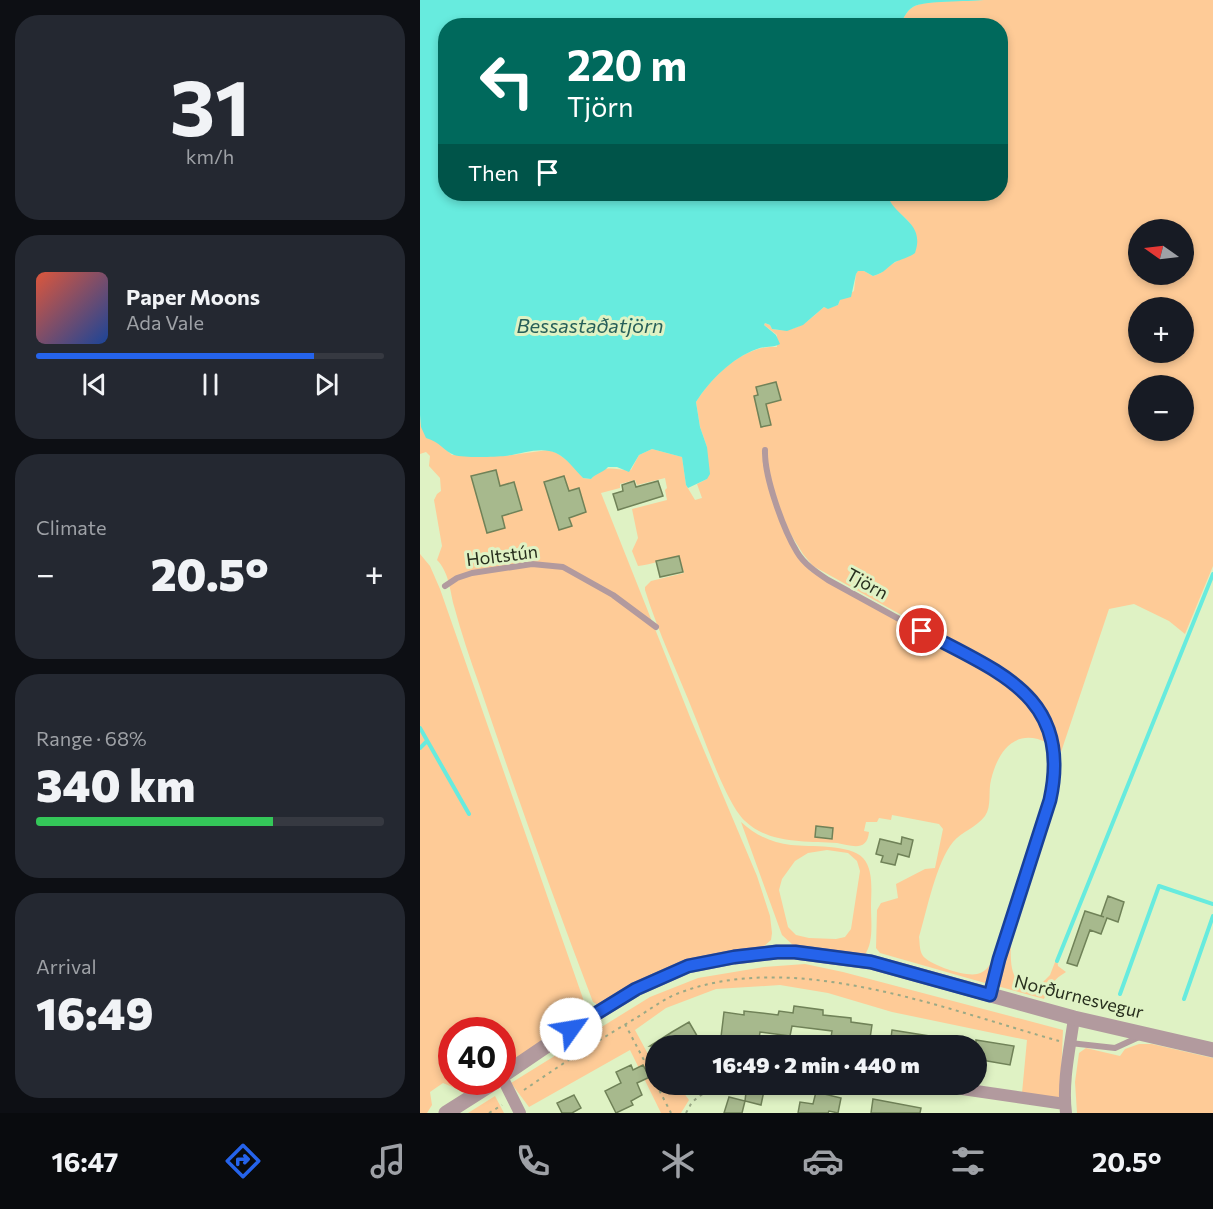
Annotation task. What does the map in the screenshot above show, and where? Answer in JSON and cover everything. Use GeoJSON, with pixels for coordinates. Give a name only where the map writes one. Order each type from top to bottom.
{"type":"FeatureCollection","features":[{"type":"Feature","properties":{"kind":"street","name":"Norðurnesvegur"},"geometry":{"type":"LineString","coordinates":[[516,1067],[571,1029],[636,989],[688,966],[734,957],[795,952],[854,959],[1074,1018],[1213,1050]]}},
{"type":"Feature","properties":{"kind":"street"},"geometry":{"type":"LineString","coordinates":[[987,1094],[1066,1108],[1074,1018]]}},
{"type":"Feature","properties":{"kind":"street"},"geometry":{"type":"LineString","coordinates":[[447,1113],[475,1095]]}},
{"type":"Feature","properties":{"kind":"street"},"geometry":{"type":"LineString","coordinates":[[511,1095],[520,1113]]}},
{"type":"Feature","properties":{"kind":"lane","name":"Tjörn"},"geometry":{"type":"LineString","coordinates":[[765,450],[766,473],[788,534],[797,553],[810,568],[1014,682],[1035,703],[1044,720],[1056,761],[1055,778],[990,995]]}},
{"type":"Feature","properties":{"kind":"lane","name":"Holtstún"},"geometry":{"type":"LineString","coordinates":[[445,586],[457,578],[472,573],[532,564],[563,567],[613,595],[656,627]]}},
{"type":"Feature","properties":{"kind":"lane"},"geometry":{"type":"LineString","coordinates":[[1070,1043],[1115,1048],[1145,1034]]}},
{"type":"Feature","properties":{"kind":"path"},"geometry":{"type":"LineString","coordinates":[[489,1113],[580,1052],[673,996],[718,981],[770,977],[820,980],[884,992],[1070,1043]]}},
{"type":"Feature","properties":{"kind":"path"},"geometry":{"type":"LineString","coordinates":[[625,1024],[645,1063]]}},
{"type":"Feature","properties":{"kind":"path"},"geometry":{"type":"LineString","coordinates":[[662,1095],[671,1113]]}},
{"type":"Feature","properties":{"kind":"path"},"geometry":{"type":"LineString","coordinates":[[686,1113],[692,1102],[701,1095]]}},
{"type":"Feature","properties":{"kind":"shaded area"},"geometry":{"type":"Polygon","coordinates":[[[977,0],[1213,0],[1213,566],[1185,634],[1169,621],[1134,604],[1109,609],[1061,752],[1052,727],[1042,708],[1029,691],[1008,674],[813,566],[782,520],[810,571],[1000,677],[1026,697],[1040,721],[1048,743],[1027,738],[1018,740],[1010,744],[998,759],[991,780],[985,816],[960,835],[947,851],[933,887],[919,937],[923,956],[933,963],[956,972],[981,973],[997,954],[991,976],[985,983],[880,953],[876,948],[877,910],[881,903],[898,898],[896,884],[925,869],[935,868],[943,829],[939,824],[892,815],[891,820],[879,818],[877,822],[866,822],[864,831],[869,832],[865,843],[852,846],[776,838],[745,821],[716,771],[645,590],[651,581],[684,573],[679,556],[638,566],[632,551],[638,538],[632,509],[667,500],[665,478],[637,485],[635,480],[620,484],[620,488],[601,493],[692,722],[757,876],[770,916],[772,933],[771,940],[763,947],[598,1005],[593,1002],[549,883],[469,655],[447,576],[437,560],[442,546],[434,500],[441,491],[440,478],[429,466],[430,456],[426,452],[420,454],[420,415],[421,427],[452,455],[504,456],[548,450],[557,453],[572,464],[583,478],[591,479],[601,471],[610,468],[631,470],[639,455],[652,449],[682,457],[686,485],[695,500],[702,498],[697,484],[707,479],[707,447],[700,427],[696,402],[715,378],[731,363],[760,348],[777,347],[777,335],[764,325],[765,323],[772,329],[780,330],[800,326],[824,307],[838,305],[840,300],[854,291],[858,271],[864,271],[873,276],[877,275],[916,249],[916,237],[910,223],[890,201],[1008,201],[1008,18],[904,18],[908,11],[918,5],[977,0]]]}},
{"type":"Feature","properties":{"kind":"shaded area"},"geometry":{"type":"Polygon","coordinates":[[[420,554],[430,566],[440,589],[587,1010],[584,1018],[516,1063],[516,1017],[438,1017],[438,1086],[430,1092],[432,1105],[427,1113],[420,1113],[420,554]]]}},
{"type":"Feature","properties":{"kind":"shaded area"},"geometry":{"type":"Polygon","coordinates":[[[741,822],[752,831],[777,842],[849,850],[867,863],[871,881],[871,933],[864,956],[794,946],[782,935],[741,822]],[[827,850],[808,853],[795,861],[782,879],[779,890],[788,927],[796,935],[836,939],[845,937],[851,929],[860,871],[857,861],[848,853],[827,850]]]}},
{"type":"Feature","properties":{"kind":"shaded area"},"geometry":{"type":"Polygon","coordinates":[[[1011,935],[1011,962],[1016,978],[1021,983],[1028,986],[1039,986],[1050,975],[1057,957],[1058,966],[1066,972],[1052,983],[1044,999],[997,986],[1011,935]]]}},
{"type":"Feature","properties":{"kind":"shaded area"},"geometry":{"type":"Polygon","coordinates":[[[805,964],[843,972],[1063,1030],[1060,1098],[1022,1093],[1027,1040],[892,1012],[828,993],[780,985],[716,989],[666,1008],[635,1030],[645,1048],[645,1080],[630,1050],[529,1107],[516,1090],[516,1080],[650,997],[698,978],[764,967],[805,964]]]}},
{"type":"Feature","properties":{"kind":"shaded area"},"geometry":{"type":"Polygon","coordinates":[[[1139,1044],[1152,1044],[1213,1058],[1213,1113],[1077,1113],[1075,1082],[1079,1053],[1086,1048],[1120,1056],[1125,1049],[1139,1044]]]}},
{"type":"Feature","properties":{"kind":"shaded area"},"geometry":{"type":"Polygon","coordinates":[[[652,1095],[685,1095],[689,1100],[681,1113],[661,1113],[652,1095]]]}},
{"type":"Feature","properties":{"kind":"shaded area"},"geometry":{"type":"Polygon","coordinates":[[[495,1096],[504,1113],[468,1113],[495,1096]]]}},
{"type":"Feature","properties":{"kind":"water","name":"Bessastaðatjörn"},"geometry":{"type":"Polygon","coordinates":[[[420,0],[984,0],[919,5],[908,11],[904,18],[438,18],[438,201],[890,201],[913,227],[917,242],[915,253],[873,276],[864,271],[858,271],[851,297],[840,300],[838,305],[828,309],[824,307],[803,325],[787,331],[772,329],[765,323],[764,325],[776,335],[780,344],[757,349],[739,358],[722,371],[696,402],[700,427],[707,447],[710,474],[707,479],[688,488],[682,457],[652,449],[639,455],[629,472],[617,467],[608,467],[591,479],[583,478],[564,458],[550,451],[537,450],[479,457],[454,455],[426,438],[421,427],[420,0]]]}},
{"type":"Feature","properties":{"kind":"building"},"geometry":{"type":"Polygon","coordinates":[[[776,382],[781,400],[766,404],[771,425],[761,427],[754,396],[758,395],[756,387],[776,382]]]}},
{"type":"Feature","properties":{"kind":"building"},"geometry":{"type":"Polygon","coordinates":[[[496,470],[500,486],[514,482],[522,510],[502,516],[505,528],[487,533],[471,476],[496,470]]]}},
{"type":"Feature","properties":{"kind":"building"},"geometry":{"type":"Polygon","coordinates":[[[564,476],[569,491],[579,488],[586,512],[569,518],[572,526],[559,530],[544,482],[564,476]]]}},
{"type":"Feature","properties":{"kind":"building"},"geometry":{"type":"Polygon","coordinates":[[[634,481],[636,487],[658,481],[663,496],[618,510],[613,494],[623,491],[622,485],[634,481]]]}},
{"type":"Feature","properties":{"kind":"building"},"geometry":{"type":"Polygon","coordinates":[[[679,556],[683,572],[660,577],[656,561],[679,556]]]}},
{"type":"Feature","properties":{"kind":"building"},"geometry":{"type":"Polygon","coordinates":[[[816,826],[833,828],[832,839],[815,837],[816,826]]]}},
{"type":"Feature","properties":{"kind":"building"},"geometry":{"type":"Polygon","coordinates":[[[902,837],[913,840],[909,857],[898,854],[895,865],[881,862],[883,856],[876,854],[880,839],[901,844],[902,837]]]}},
{"type":"Feature","properties":{"kind":"building"},"geometry":{"type":"Polygon","coordinates":[[[1108,896],[1124,902],[1118,922],[1107,918],[1101,934],[1090,930],[1077,966],[1067,963],[1085,911],[1104,917],[1101,916],[1108,896]]]}},
{"type":"Feature","properties":{"kind":"building"},"geometry":{"type":"Polygon","coordinates":[[[794,1006],[823,1010],[823,1015],[851,1018],[851,1022],[872,1025],[870,1035],[831,1035],[832,1031],[792,1026],[790,1035],[760,1032],[760,1035],[721,1035],[724,1012],[744,1015],[744,1011],[778,1015],[779,1011],[793,1013],[794,1006]]]}},
{"type":"Feature","properties":{"kind":"building"},"geometry":{"type":"Polygon","coordinates":[[[689,1022],[697,1035],[667,1035],[689,1022]]]}},
{"type":"Feature","properties":{"kind":"building"},"geometry":{"type":"Polygon","coordinates":[[[892,1030],[923,1035],[891,1035],[892,1030]]]}},
{"type":"Feature","properties":{"kind":"building"},"geometry":{"type":"Polygon","coordinates":[[[987,1042],[1014,1046],[1010,1065],[987,1061],[987,1042]]]}},
{"type":"Feature","properties":{"kind":"building"},"geometry":{"type":"Polygon","coordinates":[[[631,1065],[633,1070],[643,1065],[645,1068],[645,1079],[637,1083],[642,1095],[631,1101],[633,1105],[616,1113],[605,1091],[621,1083],[616,1072],[631,1065]]]}},
{"type":"Feature","properties":{"kind":"building"},"geometry":{"type":"Polygon","coordinates":[[[574,1095],[581,1108],[572,1113],[562,1113],[557,1103],[574,1095]]]}},
{"type":"Feature","properties":{"kind":"building"},"geometry":{"type":"Polygon","coordinates":[[[746,1095],[763,1095],[761,1105],[745,1101],[746,1095]]]}},
{"type":"Feature","properties":{"kind":"building"},"geometry":{"type":"Polygon","coordinates":[[[815,1095],[841,1098],[838,1113],[829,1111],[828,1113],[798,1113],[800,1102],[813,1104],[815,1095]]]}},
{"type":"Feature","properties":{"kind":"building"},"geometry":{"type":"Polygon","coordinates":[[[729,1097],[745,1101],[742,1113],[724,1113],[729,1097]]]}},
{"type":"Feature","properties":{"kind":"building"},"geometry":{"type":"Polygon","coordinates":[[[873,1099],[921,1108],[920,1113],[871,1113],[873,1099]]]}},
{"type":"Feature","properties":{"kind":"waterway"},"geometry":{"type":"LineString","coordinates":[[1057,961],[1213,574]]}},
{"type":"Feature","properties":{"kind":"waterway"},"geometry":{"type":"LineString","coordinates":[[420,728],[469,814]]}},
{"type":"Feature","properties":{"kind":"waterway"},"geometry":{"type":"LineString","coordinates":[[420,748],[427,741]]}},
{"type":"Feature","properties":{"kind":"waterway"},"geometry":{"type":"LineString","coordinates":[[1120,994],[1159,886],[1213,904]]}},
{"type":"Feature","properties":{"kind":"waterway"},"geometry":{"type":"LineString","coordinates":[[1184,999],[1213,916]]}},
{"type":"Feature","properties":{"kind":"route"},"geometry":{"type":"LineString","coordinates":[[571,1029],[636,989],[688,966],[777,952],[795,952],[871,962],[990,995],[999,959],[1050,800],[1056,761],[1044,720],[1035,703],[1026,693],[1014,682],[922,631]]}}]}
